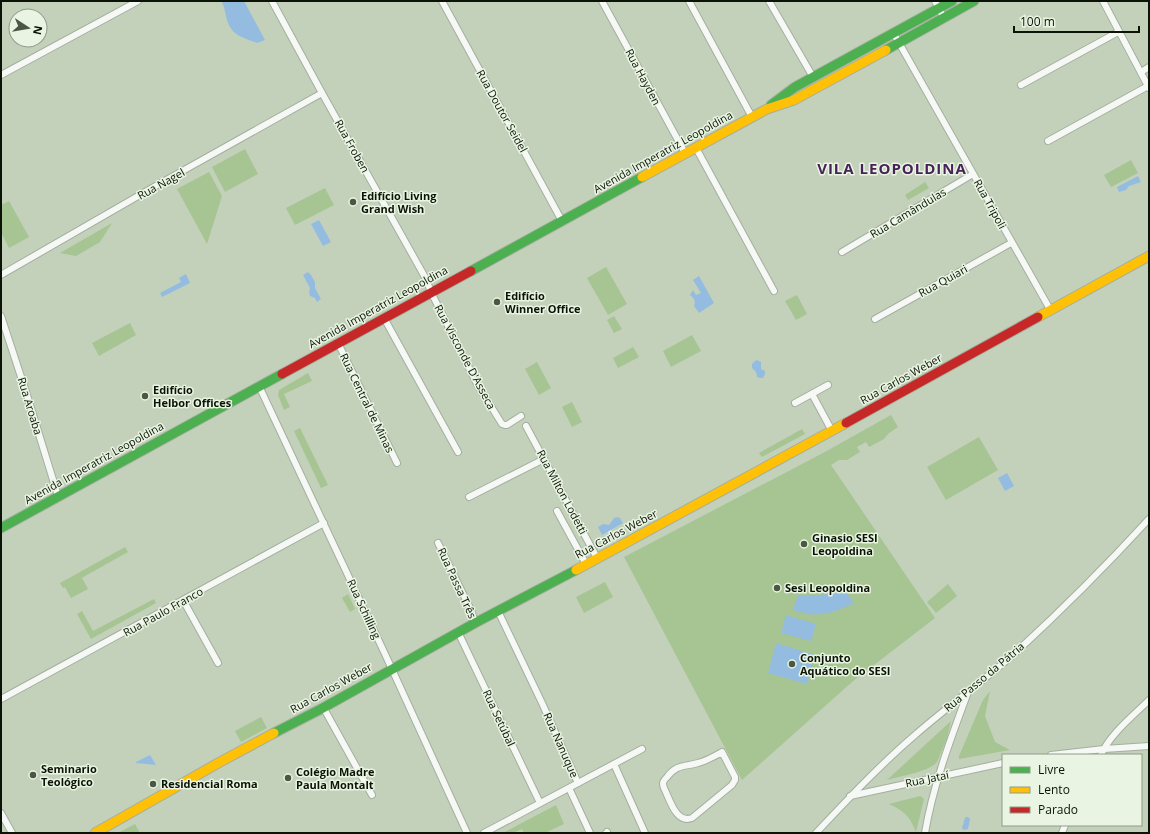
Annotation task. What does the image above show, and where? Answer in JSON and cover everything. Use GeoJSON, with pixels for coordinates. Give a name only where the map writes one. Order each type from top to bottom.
{"type":"FeatureCollection","features":[{"type":"Feature","properties":{"kind":"main road","name":"Avenida Imperatriz Leopoldina"},"geometry":{"type":"LineString","coordinates":[[767,109],[784,95],[813,77],[894,34],[937,5],[952,1]]}},
{"type":"Feature","properties":{"kind":"main road","name":"Avenida Imperatriz Leopoldina"},"geometry":{"type":"LineString","coordinates":[[1,528],[685,153],[767,109],[794,100],[974,1]]}},
{"type":"Feature","properties":{"kind":"main road","name":"Rua Carlos Weber"},"geometry":{"type":"LineString","coordinates":[[95,833],[220,762],[832,431],[1149,256]]}},
{"type":"Feature","properties":{"kind":"street"},"geometry":{"type":"LineString","coordinates":[[1,75],[138,1]]}},
{"type":"Feature","properties":{"kind":"street","name":"Rua Froben"},"geometry":{"type":"LineString","coordinates":[[272,1],[426,279],[431,292]]}},
{"type":"Feature","properties":{"kind":"street","name":"Rua Doutor Seidel"},"geometry":{"type":"LineString","coordinates":[[442,1],[562,221]]}},
{"type":"Feature","properties":{"kind":"street","name":"Rua Hayden"},"geometry":{"type":"LineString","coordinates":[[602,1],[685,153]]}},
{"type":"Feature","properties":{"kind":"street"},"geometry":{"type":"LineString","coordinates":[[689,1],[752,117]]}},
{"type":"Feature","properties":{"kind":"street"},"geometry":{"type":"LineString","coordinates":[[769,1],[813,77]]}},
{"type":"Feature","properties":{"kind":"street"},"geometry":{"type":"LineString","coordinates":[[1048,142],[1149,87],[1118,32],[1103,1]]}},
{"type":"Feature","properties":{"kind":"street"},"geometry":{"type":"LineString","coordinates":[[937,5],[944,18]]}},
{"type":"Feature","properties":{"kind":"street"},"geometry":{"type":"LineString","coordinates":[[1021,85],[1118,32]]}},
{"type":"Feature","properties":{"kind":"street","name":"Rua Tripoli"},"geometry":{"type":"LineString","coordinates":[[894,34],[1011,243],[1051,311]]}},
{"type":"Feature","properties":{"kind":"street"},"geometry":{"type":"LineString","coordinates":[[1141,72],[1149,67]]}},
{"type":"Feature","properties":{"kind":"street","name":"Rua Nagel"},"geometry":{"type":"LineString","coordinates":[[1,275],[152,188],[322,93]]}},
{"type":"Feature","properties":{"kind":"street"},"geometry":{"type":"LineString","coordinates":[[696,148],[774,291]]}},
{"type":"Feature","properties":{"kind":"street","name":"Rua Camândulas"},"geometry":{"type":"LineString","coordinates":[[842,252],[973,174]]}},
{"type":"Feature","properties":{"kind":"street","name":"Rua Quiari"},"geometry":{"type":"LineString","coordinates":[[875,319],[1011,243]]}},
{"type":"Feature","properties":{"kind":"street","name":"Rua Visconde D'Asseca"},"geometry":{"type":"LineString","coordinates":[[431,292],[477,384],[502,424],[507,425],[521,416]]}},
{"type":"Feature","properties":{"kind":"street","name":"Rua Aroaba"},"geometry":{"type":"LineString","coordinates":[[1,316],[58,496]]}},
{"type":"Feature","properties":{"kind":"street"},"geometry":{"type":"LineString","coordinates":[[384,318],[458,452]]}},
{"type":"Feature","properties":{"kind":"street","name":"Rua Central de Minas"},"geometry":{"type":"LineString","coordinates":[[338,343],[397,463]]}},
{"type":"Feature","properties":{"kind":"street"},"geometry":{"type":"LineString","coordinates":[[796,403],[828,385]]}},
{"type":"Feature","properties":{"kind":"street","name":"Rua Schilling"},"geometry":{"type":"LineString","coordinates":[[259,386],[392,668],[467,833]]}},
{"type":"Feature","properties":{"kind":"street"},"geometry":{"type":"LineString","coordinates":[[812,394],[832,431]]}},
{"type":"Feature","properties":{"kind":"street","name":"Rua Milton Lodetti"},"geometry":{"type":"LineString","coordinates":[[526,426],[597,558]]}},
{"type":"Feature","properties":{"kind":"street"},"geometry":{"type":"LineString","coordinates":[[469,497],[544,459]]}},
{"type":"Feature","properties":{"kind":"street"},"geometry":{"type":"LineString","coordinates":[[557,511],[586,564]]}},
{"type":"Feature","properties":{"kind":"street","name":"Rua Passo da Pátria"},"geometry":{"type":"LineString","coordinates":[[816,833],[850,796],[915,735],[1013,654],[1065,605],[1149,519]]}},
{"type":"Feature","properties":{"kind":"street","name":"Rua Paulo Franco"},"geometry":{"type":"LineString","coordinates":[[1,699],[324,524]]}},
{"type":"Feature","properties":{"kind":"street","name":"Rua Passa Três"},"geometry":{"type":"LineString","coordinates":[[438,544],[476,623]]}},
{"type":"Feature","properties":{"kind":"street"},"geometry":{"type":"LineString","coordinates":[[183,600],[218,663]]}},
{"type":"Feature","properties":{"kind":"street","name":"Rua Nanuque"},"geometry":{"type":"LineString","coordinates":[[484,833],[578,783],[498,611]]}},
{"type":"Feature","properties":{"kind":"street","name":"Rua Setúbal"},"geometry":{"type":"LineString","coordinates":[[458,632],[540,803]]}},
{"type":"Feature","properties":{"kind":"street"},"geometry":{"type":"LineString","coordinates":[[925,833],[938,777],[968,692]]}},
{"type":"Feature","properties":{"kind":"street"},"geometry":{"type":"LineString","coordinates":[[1102,754],[1131,717],[1149,700]]}},
{"type":"Feature","properties":{"kind":"street"},"geometry":{"type":"LineString","coordinates":[[323,707],[372,795]]}},
{"type":"Feature","properties":{"kind":"street"},"geometry":{"type":"LineString","coordinates":[[1060,754],[1149,746]]}},
{"type":"Feature","properties":{"kind":"street"},"geometry":{"type":"LineString","coordinates":[[578,783],[642,749]]}},
{"type":"Feature","properties":{"kind":"street"},"geometry":{"type":"LineString","coordinates":[[722,752],[730,766],[735,780],[732,785],[692,818],[688,820],[683,819],[678,816],[662,785],[664,779],[672,770],[682,766],[699,763],[722,752]]}},
{"type":"Feature","properties":{"kind":"street"},"geometry":{"type":"LineString","coordinates":[[614,764],[644,833]]}},
{"type":"Feature","properties":{"kind":"street","name":"Rua Jataí"},"geometry":{"type":"LineString","coordinates":[[850,796],[1002,764]]}},
{"type":"Feature","properties":{"kind":"street"},"geometry":{"type":"LineString","coordinates":[[569,788],[590,833]]}},
{"type":"Feature","properties":{"kind":"street"},"geometry":{"type":"LineString","coordinates":[[1,813],[12,833]]}},
{"type":"Feature","properties":{"kind":"green space"},"geometry":{"type":"Polygon","coordinates":[[[245,149],[258,174],[225,192],[212,167],[245,149]]]}},
{"type":"Feature","properties":{"kind":"green space"},"geometry":{"type":"Polygon","coordinates":[[[1131,160],[1138,173],[1111,187],[1104,175],[1131,160]]]}},
{"type":"Feature","properties":{"kind":"green space"},"geometry":{"type":"Polygon","coordinates":[[[209,172],[222,196],[207,244],[177,189],[209,172]]]}},
{"type":"Feature","properties":{"kind":"green space"},"geometry":{"type":"Polygon","coordinates":[[[925,182],[929,188],[908,200],[905,195],[925,182]]]}},
{"type":"Feature","properties":{"kind":"green space"},"geometry":{"type":"Polygon","coordinates":[[[325,188],[334,205],[295,225],[286,208],[325,188]]]}},
{"type":"Feature","properties":{"kind":"green space"},"geometry":{"type":"Polygon","coordinates":[[[9,201],[29,237],[9,248],[1,232],[1,205],[9,201]]]}},
{"type":"Feature","properties":{"kind":"green space"},"geometry":{"type":"Polygon","coordinates":[[[112,223],[100,242],[76,256],[60,253],[112,223]]]}},
{"type":"Feature","properties":{"kind":"green space"},"geometry":{"type":"Polygon","coordinates":[[[606,267],[627,304],[608,315],[587,278],[606,267]]]}},
{"type":"Feature","properties":{"kind":"green space"},"geometry":{"type":"Polygon","coordinates":[[[797,295],[807,314],[796,320],[785,301],[797,295]]]}},
{"type":"Feature","properties":{"kind":"green space"},"geometry":{"type":"Polygon","coordinates":[[[614,316],[622,329],[614,333],[607,320],[614,316]]]}},
{"type":"Feature","properties":{"kind":"green space"},"geometry":{"type":"Polygon","coordinates":[[[130,323],[136,335],[99,356],[92,343],[130,323]]]}},
{"type":"Feature","properties":{"kind":"green space"},"geometry":{"type":"Polygon","coordinates":[[[692,335],[701,351],[671,367],[663,351],[692,335]]]}},
{"type":"Feature","properties":{"kind":"green space"},"geometry":{"type":"Polygon","coordinates":[[[633,347],[639,357],[618,368],[613,358],[633,347]]]}},
{"type":"Feature","properties":{"kind":"green space"},"geometry":{"type":"Polygon","coordinates":[[[537,362],[551,388],[539,395],[525,369],[537,362]]]}},
{"type":"Feature","properties":{"kind":"green space"},"geometry":{"type":"Polygon","coordinates":[[[308,373],[312,381],[284,394],[290,407],[284,410],[278,395],[279,390],[308,373]]]}},
{"type":"Feature","properties":{"kind":"green space"},"geometry":{"type":"Polygon","coordinates":[[[572,402],[582,422],[572,427],[562,407],[572,402]]]}},
{"type":"Feature","properties":{"kind":"green space","name":"Sesi Leopoldina"},"geometry":{"type":"Polygon","coordinates":[[[891,415],[898,427],[889,433],[884,439],[869,447],[866,442],[857,447],[860,452],[847,460],[839,460],[831,465],[935,618],[852,682],[742,780],[624,557],[823,453],[891,415]]]}},
{"type":"Feature","properties":{"kind":"green space"},"geometry":{"type":"Polygon","coordinates":[[[300,428],[328,485],[321,488],[294,431],[300,428]]]}},
{"type":"Feature","properties":{"kind":"green space"},"geometry":{"type":"Polygon","coordinates":[[[802,429],[805,434],[762,457],[759,453],[802,429]]]}},
{"type":"Feature","properties":{"kind":"green space"},"geometry":{"type":"Polygon","coordinates":[[[979,437],[998,470],[946,500],[927,467],[979,437]]]}},
{"type":"Feature","properties":{"kind":"green space"},"geometry":{"type":"Polygon","coordinates":[[[125,547],[128,552],[78,580],[82,578],[88,589],[71,598],[65,587],[63,588],[60,583],[125,547]]]}},
{"type":"Feature","properties":{"kind":"green space"},"geometry":{"type":"Polygon","coordinates":[[[605,582],[613,597],[584,613],[576,597],[605,582]]]}},
{"type":"Feature","properties":{"kind":"green space"},"geometry":{"type":"Polygon","coordinates":[[[948,584],[957,596],[936,613],[927,602],[948,584]]]}},
{"type":"Feature","properties":{"kind":"green space"},"geometry":{"type":"Polygon","coordinates":[[[348,594],[355,609],[350,612],[342,598],[348,594]]]}},
{"type":"Feature","properties":{"kind":"green space"},"geometry":{"type":"Polygon","coordinates":[[[154,599],[156,603],[91,639],[77,614],[82,611],[93,631],[154,599]]]}},
{"type":"Feature","properties":{"kind":"green space"},"geometry":{"type":"Polygon","coordinates":[[[990,691],[985,716],[995,742],[1010,750],[959,759],[983,700],[990,691]]]}},
{"type":"Feature","properties":{"kind":"green space"},"geometry":{"type":"Polygon","coordinates":[[[261,717],[267,728],[241,742],[235,731],[261,717]]]}},
{"type":"Feature","properties":{"kind":"green space"},"geometry":{"type":"Polygon","coordinates":[[[951,721],[947,738],[937,762],[921,771],[887,780],[951,721]]]}},
{"type":"Feature","properties":{"kind":"green space"},"geometry":{"type":"Polygon","coordinates":[[[920,796],[924,799],[916,832],[906,815],[899,809],[889,804],[920,796]]]}},
{"type":"Feature","properties":{"kind":"green space"},"geometry":{"type":"Polygon","coordinates":[[[556,805],[564,824],[545,833],[524,833],[522,829],[513,833],[503,833],[556,805]]]}},
{"type":"Feature","properties":{"kind":"green space"},"geometry":{"type":"Polygon","coordinates":[[[135,824],[140,833],[118,833],[135,824]]]}},
{"type":"Feature","properties":{"kind":"water"},"geometry":{"type":"Polygon","coordinates":[[[221,1],[244,1],[265,40],[257,43],[235,33],[229,25],[221,1]]]}},
{"type":"Feature","properties":{"kind":"water"},"geometry":{"type":"Polygon","coordinates":[[[1138,176],[1141,182],[1129,186],[1126,190],[1119,192],[1117,187],[1138,176]]]}},
{"type":"Feature","properties":{"kind":"water"},"geometry":{"type":"Polygon","coordinates":[[[319,220],[331,242],[323,246],[311,224],[319,220]]]}},
{"type":"Feature","properties":{"kind":"water"},"geometry":{"type":"Polygon","coordinates":[[[308,272],[315,282],[315,288],[321,299],[317,302],[315,298],[310,296],[310,288],[303,275],[308,272]]]}},
{"type":"Feature","properties":{"kind":"water"},"geometry":{"type":"Polygon","coordinates":[[[186,274],[190,283],[162,297],[160,293],[181,282],[179,278],[186,274]]]}},
{"type":"Feature","properties":{"kind":"water"},"geometry":{"type":"Polygon","coordinates":[[[699,276],[714,303],[699,313],[694,306],[695,303],[693,297],[690,295],[693,290],[696,295],[701,293],[693,280],[699,276]]]}},
{"type":"Feature","properties":{"kind":"water"},"geometry":{"type":"Polygon","coordinates":[[[757,360],[761,362],[761,369],[765,371],[763,378],[757,377],[756,372],[752,368],[752,364],[757,360]]]}},
{"type":"Feature","properties":{"kind":"water"},"geometry":{"type":"Polygon","coordinates":[[[1007,473],[1014,486],[1005,491],[998,478],[1007,473]]]}},
{"type":"Feature","properties":{"kind":"water"},"geometry":{"type":"Polygon","coordinates":[[[614,518],[620,518],[623,523],[602,535],[598,527],[603,524],[609,525],[614,518]]]}},
{"type":"Feature","properties":{"kind":"water"},"geometry":{"type":"Polygon","coordinates":[[[845,591],[854,603],[838,610],[826,613],[808,614],[793,610],[798,596],[821,595],[845,591]]]}},
{"type":"Feature","properties":{"kind":"water","name":"Conjunto Aquático do SESI"},"geometry":{"type":"Polygon","coordinates":[[[786,615],[816,624],[811,641],[781,633],[786,615]]]}},
{"type":"Feature","properties":{"kind":"water","name":"Conjunto Aquático do SESI"},"geometry":{"type":"Polygon","coordinates":[[[776,643],[815,655],[807,684],[768,673],[776,643]]]}},
{"type":"Feature","properties":{"kind":"water"},"geometry":{"type":"Polygon","coordinates":[[[150,755],[156,765],[136,763],[136,762],[150,755]]]}},
{"type":"Feature","properties":{"kind":"water"},"geometry":{"type":"Polygon","coordinates":[[[966,817],[970,819],[968,829],[964,830],[962,828],[966,817]]]}},
{"type":"Feature","properties":{"kind":"traffic: fast"},"geometry":{"type":"LineString","coordinates":[[771,105],[795,87],[952,1]]}},
{"type":"Feature","properties":{"kind":"traffic: fast"},"geometry":{"type":"LineString","coordinates":[[886,50],[974,1]]}},
{"type":"Feature","properties":{"kind":"traffic: fast"},"geometry":{"type":"LineString","coordinates":[[471,271],[642,177]]}},
{"type":"Feature","properties":{"kind":"traffic: fast"},"geometry":{"type":"LineString","coordinates":[[1,528],[282,374]]}},
{"type":"Feature","properties":{"kind":"traffic: fast"},"geometry":{"type":"LineString","coordinates":[[274,733],[321,709],[475,623],[576,570]]}},
{"type":"Feature","properties":{"kind":"traffic: slow"},"geometry":{"type":"LineString","coordinates":[[642,177],[767,109],[794,100],[886,50]]}},
{"type":"Feature","properties":{"kind":"traffic: slow"},"geometry":{"type":"LineString","coordinates":[[1038,317],[1149,256]]}},
{"type":"Feature","properties":{"kind":"traffic: slow"},"geometry":{"type":"LineString","coordinates":[[576,570],[846,423]]}},
{"type":"Feature","properties":{"kind":"traffic: slow"},"geometry":{"type":"LineString","coordinates":[[95,833],[274,733]]}},
{"type":"Feature","properties":{"kind":"traffic: jam"},"geometry":{"type":"LineString","coordinates":[[282,374],[471,271]]}},
{"type":"Feature","properties":{"kind":"traffic: jam"},"geometry":{"type":"LineString","coordinates":[[846,423],[1038,317]]}},
{"type":"Feature","properties":{"kind":"place","name":"Edifício Living Grand Wish"},"geometry":{"type":"Point","coordinates":[353,202]}},
{"type":"Feature","properties":{"kind":"place","name":"Edifício Winner Office"},"geometry":{"type":"Point","coordinates":[497,302]}},
{"type":"Feature","properties":{"kind":"place","name":"Edifício Helbor Offices"},"geometry":{"type":"Point","coordinates":[145,396]}},
{"type":"Feature","properties":{"kind":"place","name":"Ginasio SESI Leopoldina"},"geometry":{"type":"Point","coordinates":[804,544]}},
{"type":"Feature","properties":{"kind":"place","name":"Sesi Leopoldina"},"geometry":{"type":"Point","coordinates":[777,588]}},
{"type":"Feature","properties":{"kind":"place","name":"Conjunto Aquático do SESI"},"geometry":{"type":"Point","coordinates":[792,664]}},
{"type":"Feature","properties":{"kind":"place","name":"Seminario Teológico"},"geometry":{"type":"Point","coordinates":[33,775]}},
{"type":"Feature","properties":{"kind":"place","name":"Colégio Madre Paula Montalt"},"geometry":{"type":"Point","coordinates":[288,778]}},
{"type":"Feature","properties":{"kind":"place","name":"Residencial Roma"},"geometry":{"type":"Point","coordinates":[153,784]}},
{"type":"Feature","properties":{"kind":"district","name":"VILA LEOPOLDINA"},"geometry":{"type":"Point","coordinates":[892,169]}}]}
